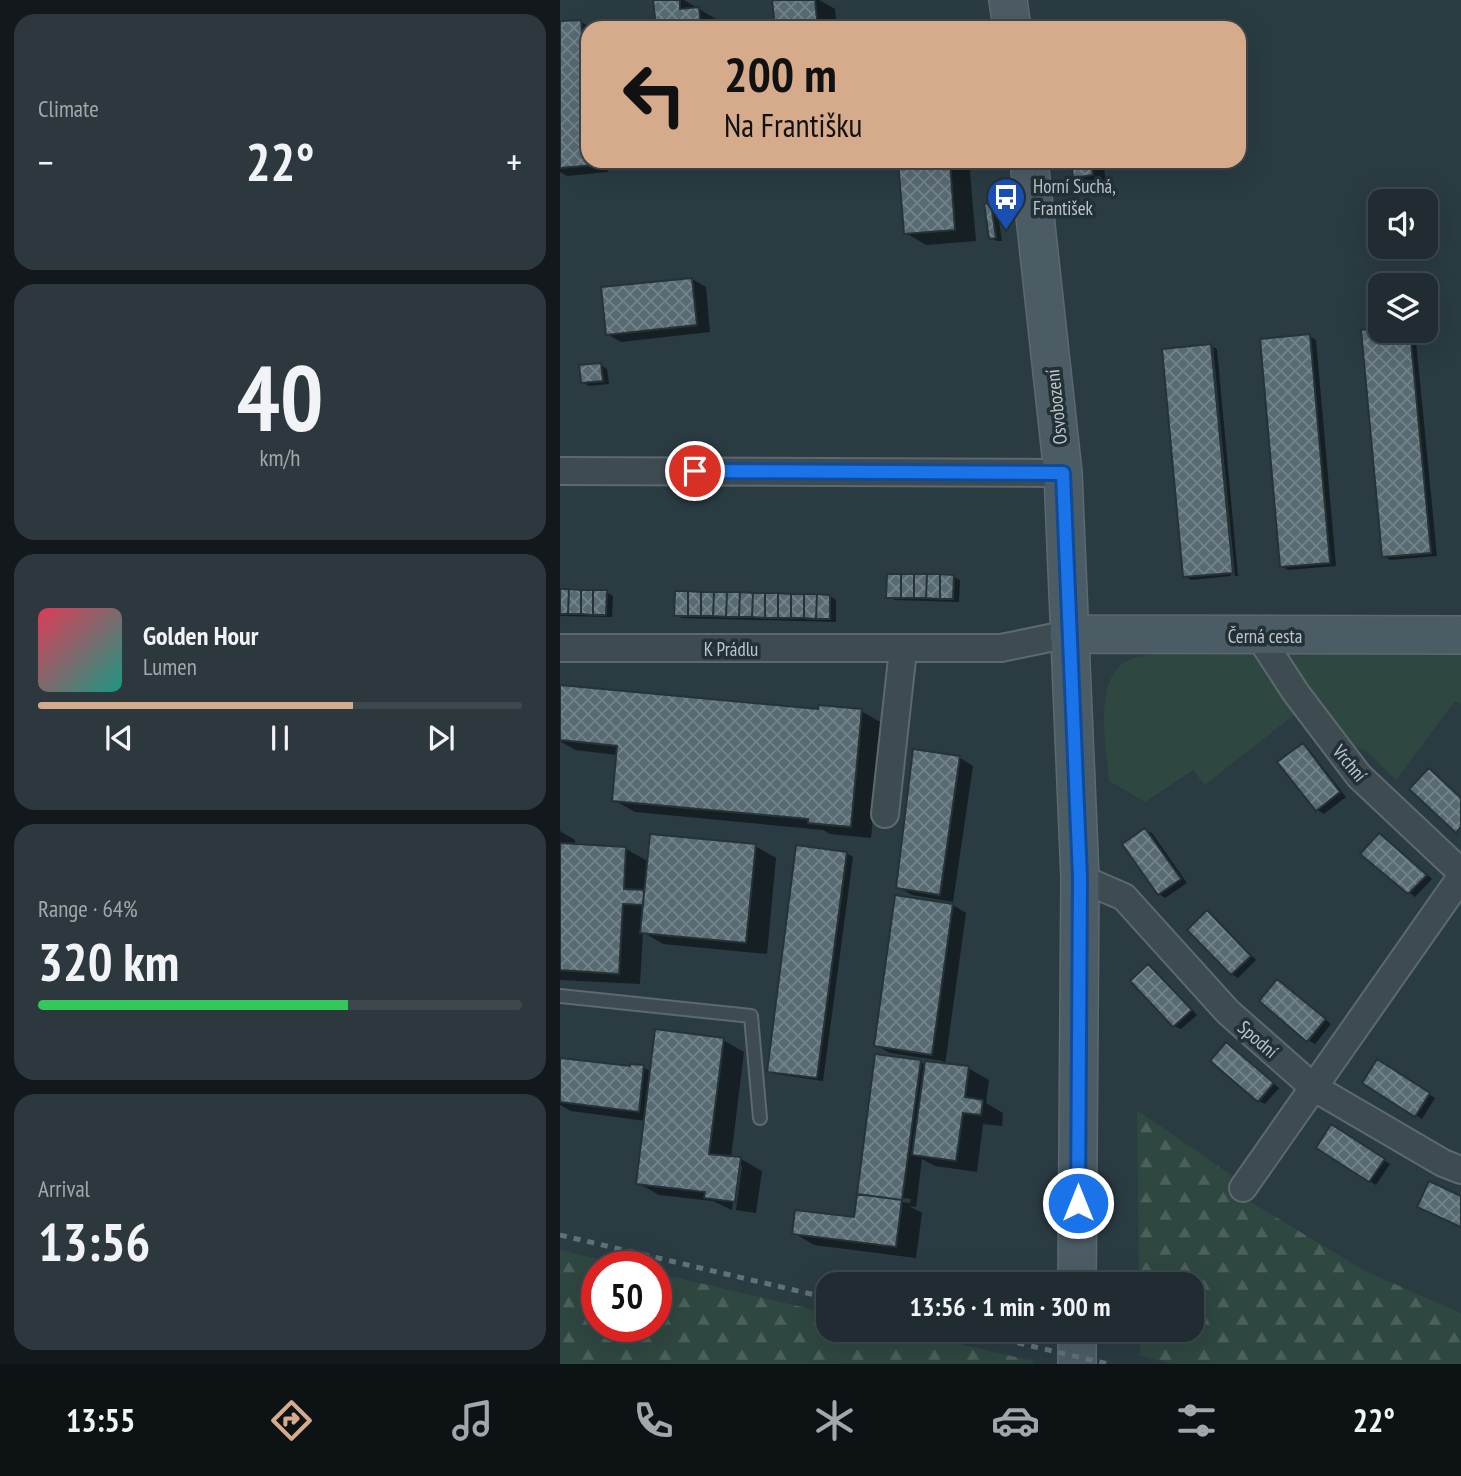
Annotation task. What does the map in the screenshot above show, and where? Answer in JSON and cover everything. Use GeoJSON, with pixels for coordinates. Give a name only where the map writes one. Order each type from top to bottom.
{"type":"FeatureCollection","features":[{"type":"Feature","properties":{"kind":"main road"},"geometry":{"type":"LineString","coordinates":[[1008,0],[1011,21]]}},
{"type":"Feature","properties":{"kind":"main road","name":"Osvobození"},"geometry":{"type":"LineString","coordinates":[[1030,168],[1063,473],[1080,878],[1077,1272]]}},
{"type":"Feature","properties":{"kind":"main road","name":"Černá cesta"},"geometry":{"type":"LineString","coordinates":[[1069,634],[1461,635]]}},
{"type":"Feature","properties":{"kind":"main road"},"geometry":{"type":"LineString","coordinates":[[1077,1342],[1077,1364]]}},
{"type":"Feature","properties":{"kind":"street"},"geometry":{"type":"LineString","coordinates":[[560,471],[1063,473]]}},
{"type":"Feature","properties":{"kind":"street","name":"K Prádlu"},"geometry":{"type":"LineString","coordinates":[[560,648],[1001,648],[1069,634]]}},
{"type":"Feature","properties":{"kind":"street","name":"Vrchní"},"geometry":{"type":"LineString","coordinates":[[1259,636],[1296,693],[1359,776],[1461,874]]}},
{"type":"Feature","properties":{"kind":"street"},"geometry":{"type":"LineString","coordinates":[[885,814],[903,650]]}},
{"type":"Feature","properties":{"kind":"street"},"geometry":{"type":"LineString","coordinates":[[1243,1188],[1461,874]]}},
{"type":"Feature","properties":{"kind":"street","name":"Spodní"},"geometry":{"type":"LineString","coordinates":[[1080,878],[1124,897],[1228,1012],[1313,1087],[1443,1163],[1461,1170]]}},
{"type":"Feature","properties":{"kind":"lane"},"geometry":{"type":"LineString","coordinates":[[560,996],[751,1016],[760,1118]]}},
{"type":"Feature","properties":{"kind":"green space"},"geometry":{"type":"Polygon","coordinates":[[[1290,647],[1461,647],[1461,704],[1455,701],[1396,780],[1365,750],[1348,744],[1291,672],[1290,647]]]}},
{"type":"Feature","properties":{"kind":"green space"},"geometry":{"type":"Polygon","coordinates":[[[1245,650],[1257,654],[1299,710],[1295,714],[1205,785],[1193,770],[1145,802],[1109,781],[1104,706],[1115,672],[1127,661],[1145,656],[1146,651],[1245,650]]]}},
{"type":"Feature","properties":{"kind":"green space"},"geometry":{"type":"Polygon","coordinates":[[[1137,1110],[1237,1179],[1247,1200],[1365,1271],[1461,1313],[1461,1364],[1172,1364],[1140,1356],[1139,1342],[1204,1342],[1204,1272],[1139,1272],[1137,1110]]]}},
{"type":"Feature","properties":{"kind":"green space"},"geometry":{"type":"Polygon","coordinates":[[[560,1250],[581,1255],[581,1342],[672,1342],[672,1277],[816,1310],[816,1342],[951,1342],[1033,1361],[1033,1364],[560,1364],[560,1250]]]}},
{"type":"Feature","properties":{"kind":"building"},"geometry":{"type":"Polygon","coordinates":[[[653,0],[680,0],[680,9],[699,7],[700,21],[655,21],[653,0]]]}},
{"type":"Feature","properties":{"kind":"building"},"geometry":{"type":"Polygon","coordinates":[[[772,0],[815,0],[817,21],[774,21],[772,0]]]}},
{"type":"Feature","properties":{"kind":"building"},"geometry":{"type":"Polygon","coordinates":[[[560,21],[581,21],[581,166],[560,168],[560,21]]]}},
{"type":"Feature","properties":{"kind":"building"},"geometry":{"type":"Polygon","coordinates":[[[899,168],[951,168],[955,230],[904,234],[899,168]]]}},
{"type":"Feature","properties":{"kind":"building"},"geometry":{"type":"Polygon","coordinates":[[[1072,168],[1092,168],[1093,175],[1073,178],[1072,168]]]}},
{"type":"Feature","properties":{"kind":"building"},"geometry":{"type":"Polygon","coordinates":[[[991,203],[996,238],[989,239],[984,204],[991,203]]]}},
{"type":"Feature","properties":{"kind":"building"},"geometry":{"type":"Polygon","coordinates":[[[692,278],[697,325],[606,335],[601,287],[692,278]]]}},
{"type":"Feature","properties":{"kind":"building"},"geometry":{"type":"Polygon","coordinates":[[[1368,329],[1368,343],[1411,343],[1431,553],[1382,557],[1361,330],[1368,329]]]}},
{"type":"Feature","properties":{"kind":"building"},"geometry":{"type":"Polygon","coordinates":[[[1310,334],[1330,563],[1280,567],[1260,339],[1310,334]]]}},
{"type":"Feature","properties":{"kind":"building"},"geometry":{"type":"Polygon","coordinates":[[[1211,344],[1233,573],[1183,577],[1162,349],[1211,344]]]}},
{"type":"Feature","properties":{"kind":"building"},"geometry":{"type":"Polygon","coordinates":[[[601,363],[603,381],[581,383],[579,365],[601,363]]]}},
{"type":"Feature","properties":{"kind":"building"},"geometry":{"type":"Polygon","coordinates":[[[887,574],[901,574],[901,598],[886,598],[887,574]]]}},
{"type":"Feature","properties":{"kind":"building"},"geometry":{"type":"Polygon","coordinates":[[[901,574],[914,574],[914,598],[901,598],[901,574]]]}},
{"type":"Feature","properties":{"kind":"building"},"geometry":{"type":"Polygon","coordinates":[[[914,574],[927,574],[926,598],[914,598],[914,574]]]}},
{"type":"Feature","properties":{"kind":"building"},"geometry":{"type":"Polygon","coordinates":[[[927,574],[940,574],[940,599],[926,598],[927,574]]]}},
{"type":"Feature","properties":{"kind":"building"},"geometry":{"type":"Polygon","coordinates":[[[940,574],[954,575],[953,599],[940,599],[940,574]]]}},
{"type":"Feature","properties":{"kind":"building"},"geometry":{"type":"Polygon","coordinates":[[[560,589],[569,589],[568,614],[560,614],[560,589]]]}},
{"type":"Feature","properties":{"kind":"building"},"geometry":{"type":"Polygon","coordinates":[[[569,589],[581,590],[581,614],[568,614],[569,589]]]}},
{"type":"Feature","properties":{"kind":"building"},"geometry":{"type":"Polygon","coordinates":[[[581,590],[593,590],[593,615],[581,614],[581,590]]]}},
{"type":"Feature","properties":{"kind":"building"},"geometry":{"type":"Polygon","coordinates":[[[593,590],[607,590],[606,615],[593,615],[593,590]]]}},
{"type":"Feature","properties":{"kind":"building"},"geometry":{"type":"Polygon","coordinates":[[[675,591],[688,591],[688,616],[674,616],[675,591]]]}},
{"type":"Feature","properties":{"kind":"building"},"geometry":{"type":"Polygon","coordinates":[[[688,591],[701,592],[701,616],[688,616],[688,591]]]}},
{"type":"Feature","properties":{"kind":"building"},"geometry":{"type":"Polygon","coordinates":[[[701,592],[714,592],[713,616],[701,616],[701,592]]]}},
{"type":"Feature","properties":{"kind":"building"},"geometry":{"type":"Polygon","coordinates":[[[714,592],[727,592],[726,617],[713,616],[714,592]]]}},
{"type":"Feature","properties":{"kind":"building"},"geometry":{"type":"Polygon","coordinates":[[[727,592],[740,592],[739,617],[726,617],[727,592]]]}},
{"type":"Feature","properties":{"kind":"building"},"geometry":{"type":"Polygon","coordinates":[[[740,592],[753,593],[752,617],[739,617],[740,592]]]}},
{"type":"Feature","properties":{"kind":"building"},"geometry":{"type":"Polygon","coordinates":[[[753,593],[765,593],[765,618],[752,617],[753,593]]]}},
{"type":"Feature","properties":{"kind":"building"},"geometry":{"type":"Polygon","coordinates":[[[765,593],[778,593],[778,618],[765,618],[765,593]]]}},
{"type":"Feature","properties":{"kind":"building"},"geometry":{"type":"Polygon","coordinates":[[[778,593],[791,594],[791,618],[778,618],[778,593]]]}},
{"type":"Feature","properties":{"kind":"building"},"geometry":{"type":"Polygon","coordinates":[[[791,594],[804,594],[804,618],[791,618],[791,594]]]}},
{"type":"Feature","properties":{"kind":"building"},"geometry":{"type":"Polygon","coordinates":[[[804,594],[817,594],[816,619],[804,618],[804,594]]]}},
{"type":"Feature","properties":{"kind":"building"},"geometry":{"type":"Polygon","coordinates":[[[817,594],[830,595],[830,619],[816,619],[817,594]]]}},
{"type":"Feature","properties":{"kind":"building"},"geometry":{"type":"Polygon","coordinates":[[[560,685],[818,709],[819,705],[862,709],[851,827],[808,823],[808,819],[612,801],[617,746],[560,740],[560,685]]]}},
{"type":"Feature","properties":{"kind":"building"},"geometry":{"type":"Polygon","coordinates":[[[1303,743],[1340,792],[1316,811],[1277,762],[1303,743]]]}},
{"type":"Feature","properties":{"kind":"building"},"geometry":{"type":"Polygon","coordinates":[[[913,749],[960,756],[940,895],[896,888],[913,749]]]}},
{"type":"Feature","properties":{"kind":"building"},"geometry":{"type":"Polygon","coordinates":[[[1429,768],[1461,798],[1461,827],[1456,833],[1409,789],[1429,768]]]}},
{"type":"Feature","properties":{"kind":"building"},"geometry":{"type":"Polygon","coordinates":[[[1145,828],[1181,879],[1158,895],[1122,844],[1145,828]]]}},
{"type":"Feature","properties":{"kind":"building"},"geometry":{"type":"Polygon","coordinates":[[[1379,833],[1427,875],[1408,894],[1360,854],[1379,833]]]}},
{"type":"Feature","properties":{"kind":"building"},"geometry":{"type":"Polygon","coordinates":[[[650,834],[756,844],[746,943],[640,933],[650,834]]]}},
{"type":"Feature","properties":{"kind":"building"},"geometry":{"type":"Polygon","coordinates":[[[560,843],[626,847],[624,889],[644,890],[643,905],[623,904],[619,974],[560,970],[560,843]]]}},
{"type":"Feature","properties":{"kind":"building"},"geometry":{"type":"Polygon","coordinates":[[[796,845],[847,852],[817,1078],[767,1072],[796,845]]]}},
{"type":"Feature","properties":{"kind":"building"},"geometry":{"type":"Polygon","coordinates":[[[895,895],[953,904],[932,1055],[874,1046],[895,895]]]}},
{"type":"Feature","properties":{"kind":"building"},"geometry":{"type":"Polygon","coordinates":[[[1207,910],[1251,956],[1231,975],[1187,930],[1207,910]]]}},
{"type":"Feature","properties":{"kind":"building"},"geometry":{"type":"Polygon","coordinates":[[[1148,964],[1192,1010],[1173,1027],[1130,981],[1148,964]]]}},
{"type":"Feature","properties":{"kind":"building"},"geometry":{"type":"Polygon","coordinates":[[[1277,979],[1326,1019],[1307,1042],[1259,1001],[1277,979]]]}},
{"type":"Feature","properties":{"kind":"building"},"geometry":{"type":"Polygon","coordinates":[[[655,1029],[724,1038],[709,1154],[741,1157],[735,1202],[704,1198],[705,1192],[636,1184],[655,1029]]]}},
{"type":"Feature","properties":{"kind":"building"},"geometry":{"type":"Polygon","coordinates":[[[1226,1042],[1274,1083],[1258,1102],[1210,1061],[1226,1042]]]}},
{"type":"Feature","properties":{"kind":"building"},"geometry":{"type":"Polygon","coordinates":[[[875,1054],[921,1060],[902,1200],[857,1194],[875,1054]]]}},
{"type":"Feature","properties":{"kind":"building"},"geometry":{"type":"Polygon","coordinates":[[[560,1058],[630,1066],[644,1065],[639,1112],[560,1102],[560,1058]]]}},
{"type":"Feature","properties":{"kind":"building"},"geometry":{"type":"Polygon","coordinates":[[[1377,1059],[1430,1093],[1415,1117],[1362,1083],[1377,1059]]]}},
{"type":"Feature","properties":{"kind":"building"},"geometry":{"type":"Polygon","coordinates":[[[925,1061],[969,1066],[965,1097],[983,1100],[981,1115],[963,1113],[956,1161],[912,1155],[925,1061]]]}},
{"type":"Feature","properties":{"kind":"building"},"geometry":{"type":"Polygon","coordinates":[[[1331,1124],[1385,1159],[1369,1182],[1316,1148],[1331,1124]]]}},
{"type":"Feature","properties":{"kind":"building"},"geometry":{"type":"Polygon","coordinates":[[[1429,1181],[1461,1196],[1461,1227],[1417,1207],[1429,1181]]]}},
{"type":"Feature","properties":{"kind":"building"},"geometry":{"type":"Polygon","coordinates":[[[857,1194],[902,1200],[896,1247],[792,1234],[795,1210],[854,1217],[857,1194]]]}},
{"type":"Feature","properties":{"kind":"railway"},"geometry":{"type":"LineString","coordinates":[[560,1235],[816,1295]]}},
{"type":"Feature","properties":{"kind":"railway"},"geometry":{"type":"LineString","coordinates":[[1014,1342],[1108,1364]]}},
{"type":"Feature","properties":{"kind":"place","name":"Horní Suchá, František"},"geometry":{"type":"Point","coordinates":[1006,231]}},
{"type":"Feature","properties":{"kind":"route"},"geometry":{"type":"LineString","coordinates":[[695,471],[1063,473],[1080,878],[1078,1203]]}}]}
